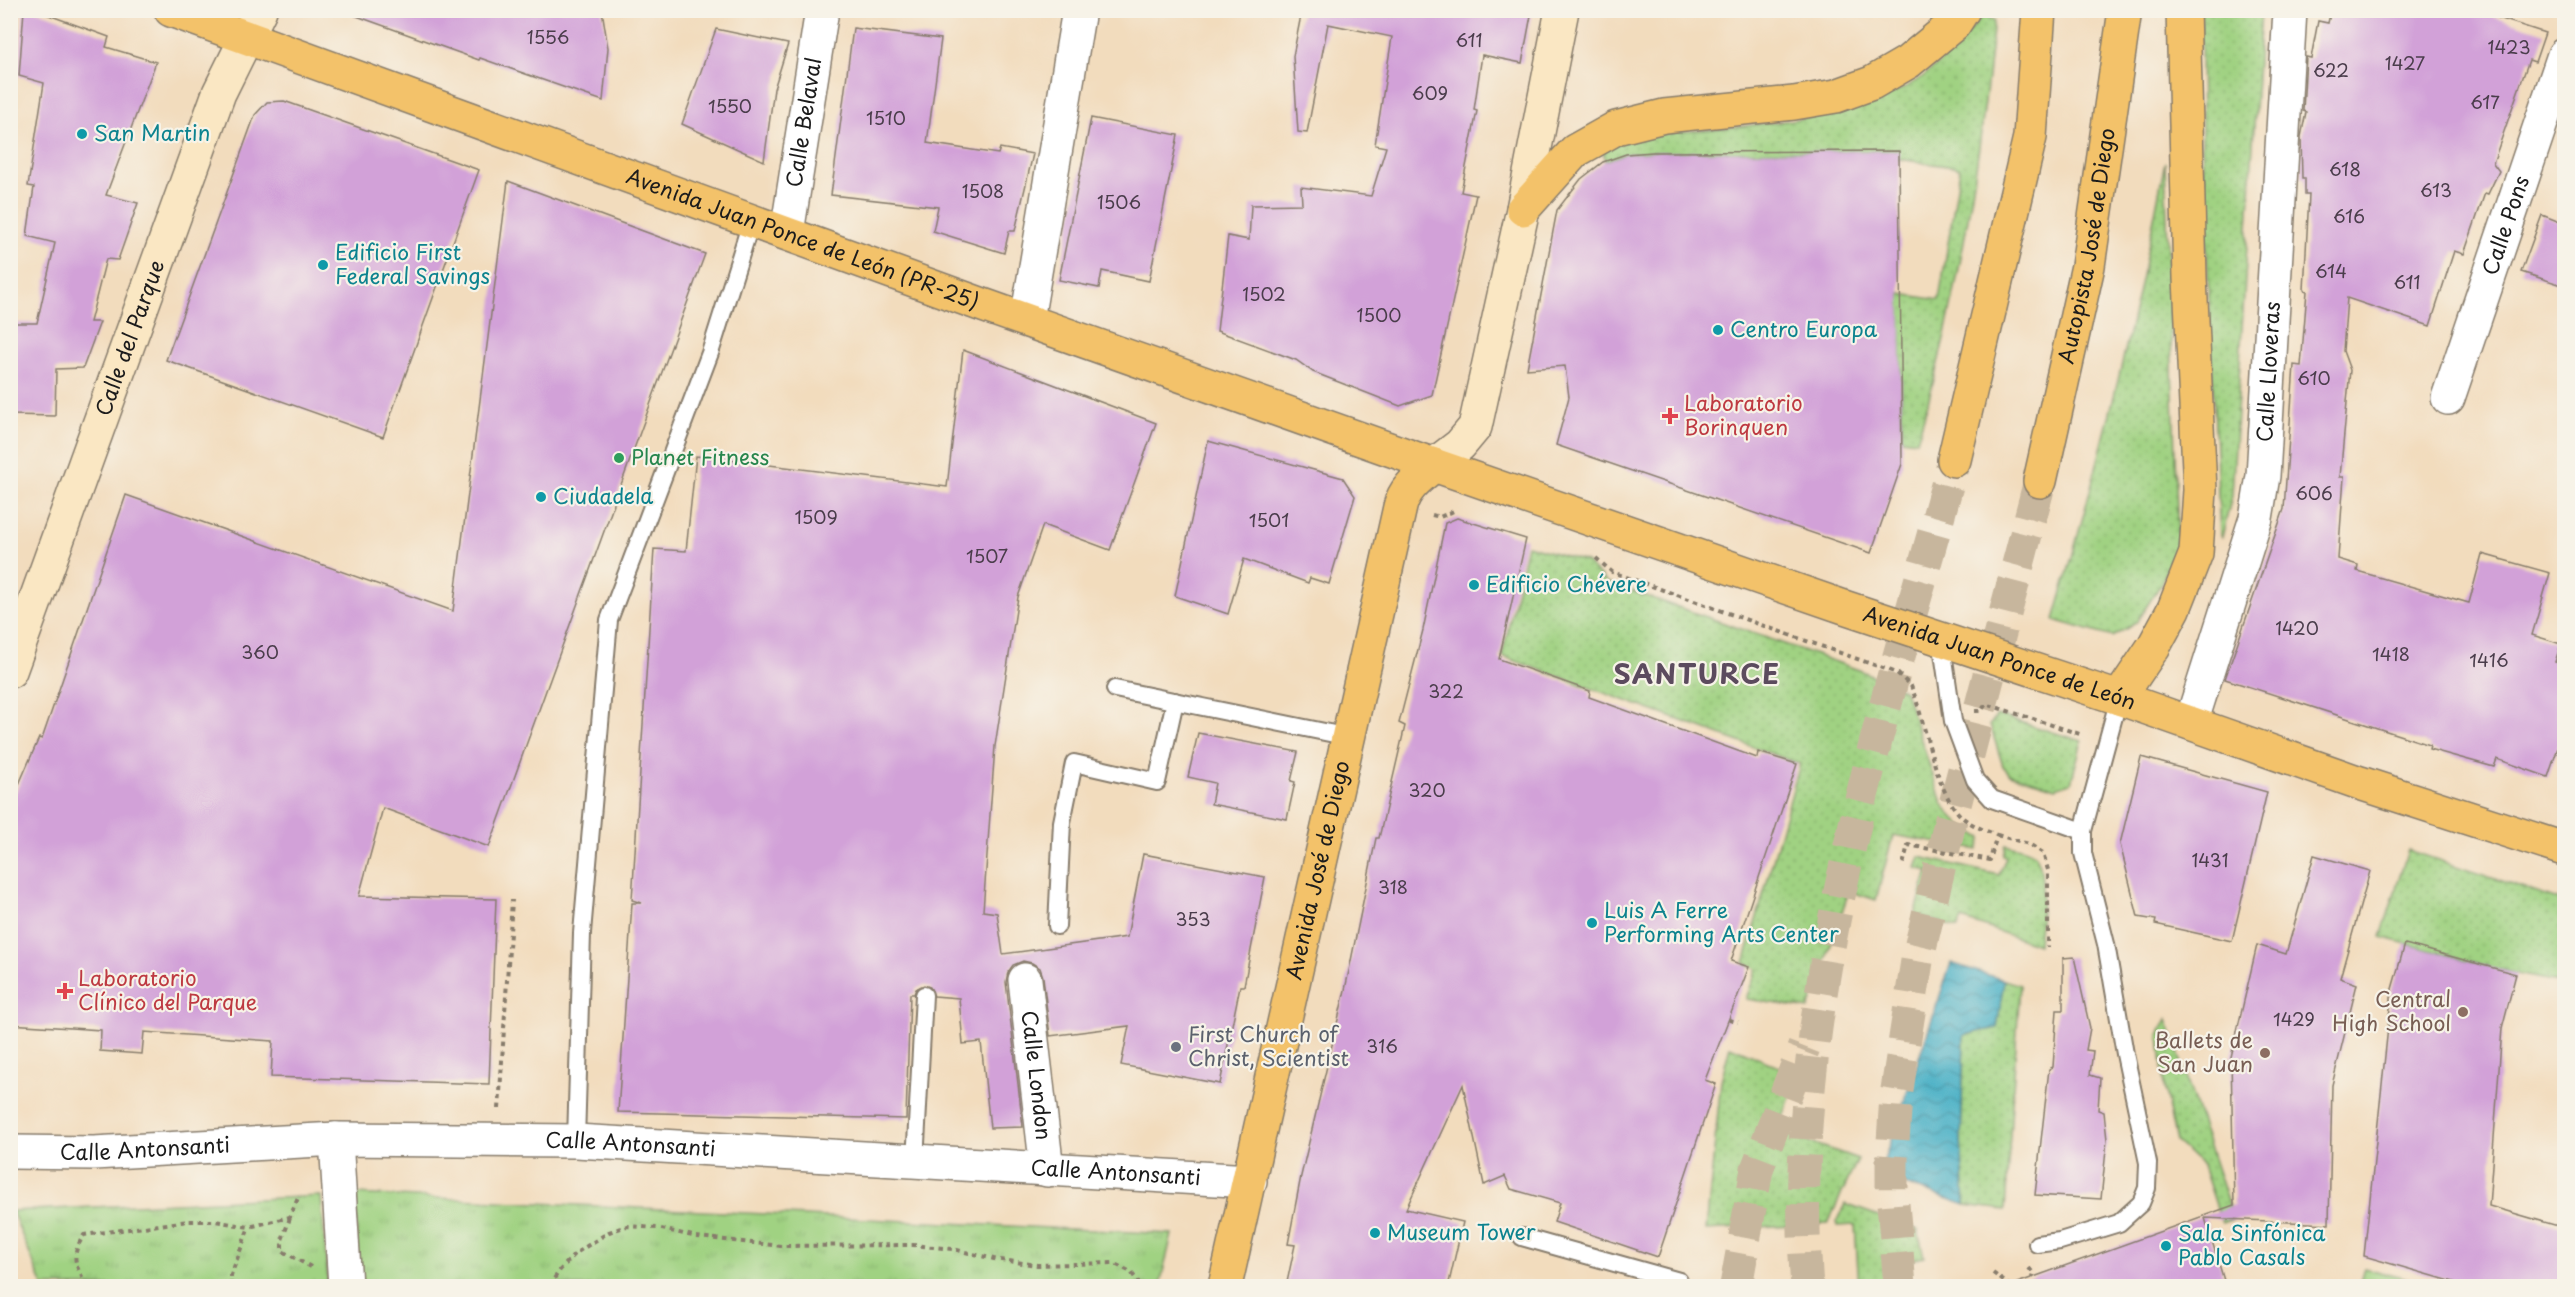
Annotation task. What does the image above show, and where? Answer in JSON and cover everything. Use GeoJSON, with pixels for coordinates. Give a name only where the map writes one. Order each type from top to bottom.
{"type":"FeatureCollection","features":[{"type":"Feature","properties":{"kind":"main road","name":"Avenida Juan Ponce de León (PR-25)"},"geometry":{"type":"LineString","coordinates":[[171,10],[252,23],[787,233],[1434,465]]}},
{"type":"Feature","properties":{"kind":"main road"},"geometry":{"type":"LineString","coordinates":[[1523,209],[1575,151],[1616,128],[1664,116],[1794,103],[1836,96],[1872,83],[1908,62],[1954,24],[1963,10]]}},
{"type":"Feature","properties":{"kind":"main road"},"geometry":{"type":"LineString","coordinates":[[1954,460],[2030,137],[2039,10]]}},
{"type":"Feature","properties":{"kind":"main road","name":"Autopista José de Diego"},"geometry":{"type":"LineString","coordinates":[[2040,481],[2088,266],[2125,10]]}},
{"type":"Feature","properties":{"kind":"main road"},"geometry":{"type":"LineString","coordinates":[[2119,698],[2169,618],[2196,553],[2200,490],[2190,278],[2183,10]]}},
{"type":"Feature","properties":{"kind":"main road","name":"Avenida Juan Ponce de León"},"geometry":{"type":"LineString","coordinates":[[1434,465],[2119,698],[2360,783],[2565,849]]}},
{"type":"Feature","properties":{"kind":"main road","name":"Avenida José de Diego"},"geometry":{"type":"LineString","coordinates":[[1225,1287],[1402,498],[1414,481],[1434,465]]}},
{"type":"Feature","properties":{"kind":"street","name":"Calle Belaval"},"geometry":{"type":"LineString","coordinates":[[787,233],[822,10]]}},
{"type":"Feature","properties":{"kind":"street"},"geometry":{"type":"LineString","coordinates":[[1027,320],[1079,10]]}},
{"type":"Feature","properties":{"kind":"street"},"geometry":{"type":"LineString","coordinates":[[1434,465],[1460,445],[1475,427],[1523,209],[1562,10]]}},
{"type":"Feature","properties":{"kind":"street","name":"Calle Lloveras"},"geometry":{"type":"LineString","coordinates":[[2191,723],[2256,518],[2263,477],[2290,10]]}},
{"type":"Feature","properties":{"kind":"street","name":"Calle del Parque"},"geometry":{"type":"LineString","coordinates":[[13,655],[219,93],[252,23]]}},
{"type":"Feature","properties":{"kind":"street","name":"Calle Pons"},"geometry":{"type":"LineString","coordinates":[[2448,398],[2565,55]]}},
{"type":"Feature","properties":{"kind":"street","name":"Calle London"},"geometry":{"type":"LineString","coordinates":[[1025,980],[1047,1170]]}},
{"type":"Feature","properties":{"kind":"street"},"geometry":{"type":"LineString","coordinates":[[330,1281],[336,1139]]}},
{"type":"Feature","properties":{"kind":"street","name":"Calle Antonsanti"},"geometry":{"type":"LineString","coordinates":[[10,1152],[94,1153],[336,1139],[498,1139],[576,1141],[1250,1181]]}},
{"type":"Feature","properties":{"kind":"lane"},"geometry":{"type":"LineString","coordinates":[[576,1141],[582,933],[609,620],[710,353],[752,219]]}},
{"type":"Feature","properties":{"kind":"lane"},"geometry":{"type":"LineString","coordinates":[[1941,639],[1952,711],[1975,780],[1992,799],[2083,831]]}},
{"type":"Feature","properties":{"kind":"lane"},"geometry":{"type":"LineString","coordinates":[[1115,689],[1349,737]]}},
{"type":"Feature","properties":{"kind":"lane"},"geometry":{"type":"LineString","coordinates":[[2037,1244],[2061,1241],[2119,1223],[2140,1203],[2147,1188],[2148,1163],[2125,1054],[2106,944],[2084,853],[2083,831],[2119,698]]}},
{"type":"Feature","properties":{"kind":"lane"},"geometry":{"type":"LineString","coordinates":[[1057,926],[1062,822],[1074,764],[1157,782],[1176,701]]}},
{"type":"Feature","properties":{"kind":"lane"},"geometry":{"type":"LineString","coordinates":[[915,1162],[924,995]]}},
{"type":"Feature","properties":{"kind":"lane"},"geometry":{"type":"LineString","coordinates":[[1522,1237],[1679,1281],[1679,1287]]}},
{"type":"Feature","properties":{"kind":"path"},"geometry":{"type":"LineString","coordinates":[[1400,507],[1440,517],[1454,510],[1465,513]]}},
{"type":"Feature","properties":{"kind":"path"},"geometry":{"type":"LineString","coordinates":[[1589,552],[1612,572],[1897,673],[1911,686],[1946,796],[1961,816],[1980,829],[2029,844],[2043,853],[2048,870],[2048,948]]}},
{"type":"Feature","properties":{"kind":"path"},"geometry":{"type":"LineString","coordinates":[[1920,711],[1981,711],[1986,704],[2108,743]]}},
{"type":"Feature","properties":{"kind":"path"},"geometry":{"type":"LineString","coordinates":[[1903,865],[1908,845],[1990,860],[1997,835]]}},
{"type":"Feature","properties":{"kind":"path"},"geometry":{"type":"LineString","coordinates":[[498,1139],[512,900]]}},
{"type":"Feature","properties":{"kind":"path"},"geometry":{"type":"LineString","coordinates":[[1729,1020],[1738,1022]]}},
{"type":"Feature","properties":{"kind":"path"},"geometry":{"type":"LineString","coordinates":[[298,1198],[282,1240],[282,1251],[311,1267],[330,1281]]}},
{"type":"Feature","properties":{"kind":"path"},"geometry":{"type":"LineString","coordinates":[[87,1287],[77,1268],[75,1249],[84,1235],[189,1221],[216,1221],[249,1227],[290,1217]]}},
{"type":"Feature","properties":{"kind":"path"},"geometry":{"type":"LineString","coordinates":[[549,1287],[560,1270],[576,1253],[609,1232],[627,1226],[657,1228],[698,1237],[782,1246],[913,1245],[953,1249],[994,1259],[1037,1265],[1113,1263],[1131,1272],[1141,1287]]}},
{"type":"Feature","properties":{"kind":"path"},"geometry":{"type":"LineString","coordinates":[[231,1287],[231,1275],[249,1227]]}},
{"type":"Feature","properties":{"kind":"path"},"geometry":{"type":"LineString","coordinates":[[1992,1273],[2010,1286]]}},
{"type":"Feature","properties":{"kind":"green space"},"geometry":{"type":"Polygon","coordinates":[[[2201,11],[2261,11],[2232,496],[2222,537],[2220,536],[2202,146],[2201,11]]]}},
{"type":"Feature","properties":{"kind":"green space"},"geometry":{"type":"Polygon","coordinates":[[[1983,15],[1994,20],[1982,127],[1956,285],[1932,389],[1917,441],[1902,439],[1900,294],[1939,300],[1960,168],[1899,159],[1898,151],[1653,152],[1626,154],[1605,161],[1603,151],[1626,139],[1790,120],[1862,105],[1894,93],[1922,77],[1955,48],[1983,15]]]}},
{"type":"Feature","properties":{"kind":"green space"},"geometry":{"type":"Polygon","coordinates":[[[2165,162],[2178,542],[2161,584],[2136,623],[2112,637],[2054,620],[2115,392],[2142,277],[2165,162]]]}},
{"type":"Feature","properties":{"kind":"green space"},"geometry":{"type":"Polygon","coordinates":[[[1527,545],[1586,562],[1606,582],[1862,671],[1905,691],[1942,803],[1960,825],[1982,838],[1978,850],[1893,835],[1876,900],[1849,891],[1809,1009],[1746,999],[1757,969],[1744,963],[1800,764],[1502,656],[1527,545]]]}},
{"type":"Feature","properties":{"kind":"green space"},"geometry":{"type":"Polygon","coordinates":[[[1997,715],[2082,741],[2071,783],[2056,788],[2010,774],[2003,766],[1990,725],[1997,715]]]}},
{"type":"Feature","properties":{"kind":"green space"},"geometry":{"type":"Polygon","coordinates":[[[2006,844],[2030,851],[2038,859],[2042,882],[2038,945],[1962,919],[1958,928],[1915,915],[1928,871],[1916,868],[1920,857],[1999,875],[2006,857],[2003,855],[2006,844]]]}},
{"type":"Feature","properties":{"kind":"green space"},"geometry":{"type":"Polygon","coordinates":[[[2408,850],[2564,902],[2564,983],[2516,974],[2381,937],[2408,850]]]}},
{"type":"Feature","properties":{"kind":"green space"},"geometry":{"type":"Polygon","coordinates":[[[2004,980],[2020,985],[2005,1210],[1965,1205],[1961,1140],[1964,1035],[1996,1028],[2004,980]]]}},
{"type":"Feature","properties":{"kind":"green space"},"geometry":{"type":"Polygon","coordinates":[[[2167,1019],[2233,1219],[2222,1223],[2203,1166],[2176,1142],[2164,1087],[2159,1035],[2167,1019]]]}},
{"type":"Feature","properties":{"kind":"green space"},"geometry":{"type":"Polygon","coordinates":[[[1730,1046],[1798,1075],[1778,1131],[1858,1159],[1828,1223],[1706,1230],[1721,1081],[1730,1046]]]}},
{"type":"Feature","properties":{"kind":"green space"},"geometry":{"type":"Polygon","coordinates":[[[355,1194],[1172,1234],[1160,1286],[359,1286],[355,1194]]]}},
{"type":"Feature","properties":{"kind":"green space"},"geometry":{"type":"Polygon","coordinates":[[[321,1196],[328,1286],[43,1286],[12,1211],[321,1196]]]}},
{"type":"Feature","properties":{"kind":"green space"},"geometry":{"type":"Polygon","coordinates":[[[1845,1204],[1918,1230],[1924,1257],[1902,1262],[1909,1286],[1859,1286],[1855,1225],[1837,1226],[1836,1222],[1845,1204]]]}},
{"type":"Feature","properties":{"kind":"green space"},"geometry":{"type":"Polygon","coordinates":[[[2364,1268],[2434,1286],[2359,1286],[2364,1268]]]}},
{"type":"Feature","properties":{"kind":"water"},"geometry":{"type":"Polygon","coordinates":[[[1951,963],[2004,980],[1997,1028],[1964,1035],[1961,1140],[1965,1205],[1879,1175],[1951,963]]]}},
{"type":"Feature","properties":{"kind":"building"},"geometry":{"type":"Polygon","coordinates":[[[24,10],[35,10],[109,37],[106,47],[156,62],[106,195],[138,203],[118,260],[106,259],[90,322],[100,322],[83,368],[56,369],[55,416],[10,415],[10,323],[37,323],[55,243],[27,236],[34,187],[28,186],[44,83],[19,76],[24,10]]]}},
{"type":"Feature","properties":{"kind":"building"},"geometry":{"type":"Polygon","coordinates":[[[352,10],[602,10],[608,48],[603,101],[351,14],[352,10]]]}},
{"type":"Feature","properties":{"kind":"building"},"geometry":{"type":"Polygon","coordinates":[[[1302,10],[1532,10],[1522,63],[1482,55],[1474,110],[1477,111],[1461,192],[1476,195],[1432,395],[1400,406],[1313,372],[1296,360],[1217,331],[1228,236],[1249,240],[1251,205],[1302,204],[1301,187],[1371,196],[1386,147],[1375,145],[1392,37],[1328,24],[1307,133],[1298,132],[1293,56],[1302,10]]]}},
{"type":"Feature","properties":{"kind":"building"},"geometry":{"type":"Polygon","coordinates":[[[2331,10],[2474,10],[2545,33],[2535,62],[2529,60],[2493,163],[2499,171],[2488,194],[2485,193],[2464,254],[2454,251],[2430,326],[2347,298],[2343,351],[2350,370],[2340,477],[2344,477],[2338,559],[2358,565],[2357,571],[2469,603],[2482,554],[2550,573],[2532,635],[2561,644],[2555,662],[2565,665],[2565,727],[2548,777],[2497,759],[2494,767],[2429,749],[2430,745],[2225,679],[2284,509],[2294,365],[2301,366],[2307,291],[2304,290],[2309,195],[2305,195],[2305,178],[2302,178],[2301,137],[2306,112],[2303,111],[2306,57],[2311,58],[2318,21],[2328,23],[2331,10]]]}},
{"type":"Feature","properties":{"kind":"building"},"geometry":{"type":"Polygon","coordinates":[[[853,28],[941,39],[927,143],[998,154],[1000,148],[1033,154],[1015,231],[1009,231],[1004,253],[933,231],[938,207],[831,195],[853,28]]]}},
{"type":"Feature","properties":{"kind":"building"},"geometry":{"type":"Polygon","coordinates":[[[716,29],[788,44],[774,89],[764,161],[682,124],[716,29]]]}},
{"type":"Feature","properties":{"kind":"building","name":"Edificio First Federal Savings"},"geometry":{"type":"Polygon","coordinates":[[[284,101],[479,170],[383,437],[166,360],[255,115],[267,102],[284,101]]]}},
{"type":"Feature","properties":{"kind":"building"},"geometry":{"type":"Polygon","coordinates":[[[1091,118],[1178,135],[1149,281],[1102,271],[1099,288],[1059,280],[1091,118]]]}},
{"type":"Feature","properties":{"kind":"building","name":"Centro Europa"},"geometry":{"type":"Polygon","coordinates":[[[1899,151],[1902,464],[1871,553],[1556,445],[1569,397],[1565,366],[1527,369],[1557,210],[1581,179],[1603,162],[1626,154],[1899,151]]]}},
{"type":"Feature","properties":{"kind":"building"},"geometry":{"type":"Polygon","coordinates":[[[508,181],[705,254],[489,847],[383,808],[359,896],[496,899],[489,1084],[271,1077],[273,1041],[144,1032],[142,1054],[100,1051],[101,1030],[10,1024],[10,805],[39,738],[42,739],[126,495],[453,611],[508,181]]]}},
{"type":"Feature","properties":{"kind":"building"},"geometry":{"type":"Polygon","coordinates":[[[2542,215],[2565,224],[2565,286],[2521,272],[2542,215]]]}},
{"type":"Feature","properties":{"kind":"building"},"geometry":{"type":"Polygon","coordinates":[[[963,350],[1156,423],[1110,550],[1043,525],[1018,597],[995,746],[983,911],[997,913],[1003,954],[1127,937],[1143,854],[1265,877],[1244,986],[1240,986],[1220,1084],[1121,1065],[1129,1026],[1050,1036],[1040,968],[1023,961],[1013,965],[1008,972],[1006,982],[1023,1127],[990,1128],[981,1042],[963,1044],[959,998],[934,996],[930,987],[924,985],[916,989],[914,994],[910,994],[906,1119],[618,1112],[632,903],[642,903],[632,900],[654,549],[686,551],[696,456],[947,487],[963,350]]]}},
{"type":"Feature","properties":{"kind":"building"},"geometry":{"type":"Polygon","coordinates":[[[1208,441],[1343,478],[1355,496],[1329,584],[1310,578],[1308,583],[1244,559],[1228,614],[1175,596],[1208,441]]]}},
{"type":"Feature","properties":{"kind":"building","name":"Luis A Ferre Performing Arts Center"},"geometry":{"type":"Polygon","coordinates":[[[1457,518],[1526,539],[1499,659],[1590,691],[1589,697],[1757,758],[1758,752],[1797,764],[1731,961],[1749,967],[1705,1080],[1716,1084],[1658,1257],[1554,1222],[1560,1203],[1511,1189],[1505,1176],[1484,1185],[1463,1085],[1406,1209],[1463,1222],[1448,1287],[1286,1287],[1295,1245],[1288,1244],[1301,1176],[1345,990],[1376,838],[1379,838],[1405,726],[1399,723],[1423,630],[1445,523],[1457,518]]]}},
{"type":"Feature","properties":{"kind":"building"},"geometry":{"type":"Polygon","coordinates":[[[1198,733],[1298,752],[1291,781],[1295,782],[1287,819],[1211,804],[1215,783],[1188,777],[1198,733]]]}},
{"type":"Feature","properties":{"kind":"building"},"geometry":{"type":"Polygon","coordinates":[[[2141,757],[2267,792],[2232,941],[2155,924],[2156,920],[2138,917],[2120,844],[2141,757]]]}},
{"type":"Feature","properties":{"kind":"building"},"geometry":{"type":"Polygon","coordinates":[[[2314,855],[2370,871],[2340,978],[2357,984],[2332,1085],[2329,1224],[2205,1218],[2226,1287],[2017,1287],[2017,1283],[2234,1205],[2231,1057],[2257,945],[2286,954],[2314,855]]]}},
{"type":"Feature","properties":{"kind":"building"},"geometry":{"type":"Polygon","coordinates":[[[2405,944],[2516,974],[2502,1028],[2489,1206],[2565,1228],[2565,1287],[2453,1287],[2454,1282],[2364,1256],[2392,989],[2405,944]]]}},
{"type":"Feature","properties":{"kind":"building"},"geometry":{"type":"Polygon","coordinates":[[[2074,957],[2090,1028],[2086,1050],[2093,1051],[2090,1075],[2100,1078],[2098,1110],[2104,1112],[2107,1140],[2101,1199],[2035,1195],[2049,1069],[2053,1067],[2057,1010],[2063,1010],[2063,958],[2074,957]]]}},
{"type":"Feature","properties":{"kind":"tunnel"},"geometry":{"type":"LineString","coordinates":[[1807,1286],[1804,1182],[1810,1078],[1824,973],[1845,869],[1870,765],[1954,460]]}},
{"type":"Feature","properties":{"kind":"tunnel"},"geometry":{"type":"LineString","coordinates":[[1900,1286],[1892,1192],[1892,1157],[1896,1096],[1917,961],[1948,831],[2040,481]]}},
{"type":"Feature","properties":{"kind":"tunnel"},"geometry":{"type":"LineString","coordinates":[[1736,1286],[1757,1169],[1804,1047]]}},
{"type":"Feature","properties":{"kind":"place","name":"San Martin"},"geometry":{"type":"Point","coordinates":[82,134]}},
{"type":"Feature","properties":{"kind":"place","name":"Edificio First Federal Savings"},"geometry":{"type":"Point","coordinates":[323,265]}},
{"type":"Feature","properties":{"kind":"place","name":"Centro Europa"},"geometry":{"type":"Point","coordinates":[1718,330]}},
{"type":"Feature","properties":{"kind":"place","name":"Laboratorio Borinquen"},"geometry":{"type":"Point","coordinates":[1670,416]}},
{"type":"Feature","properties":{"kind":"place","name":"Planet Fitness"},"geometry":{"type":"Point","coordinates":[619,458]}},
{"type":"Feature","properties":{"kind":"place","name":"Ciudadela"},"geometry":{"type":"Point","coordinates":[541,497]}},
{"type":"Feature","properties":{"kind":"place","name":"Edificio Chévere"},"geometry":{"type":"Point","coordinates":[1474,585]}},
{"type":"Feature","properties":{"kind":"place","name":"Luis A Ferre Performing Arts Center"},"geometry":{"type":"Point","coordinates":[1592,923]}},
{"type":"Feature","properties":{"kind":"place","name":"Laboratorio Clínico del Parque"},"geometry":{"type":"Point","coordinates":[65,991]}},
{"type":"Feature","properties":{"kind":"place","name":"Central High School"},"geometry":{"type":"Point","coordinates":[2463,1012]}},
{"type":"Feature","properties":{"kind":"place","name":"First Church of Christ, Scientist"},"geometry":{"type":"Point","coordinates":[1176,1047]}},
{"type":"Feature","properties":{"kind":"place","name":"Ballets de San Juan"},"geometry":{"type":"Point","coordinates":[2265,1053]}},
{"type":"Feature","properties":{"kind":"place","name":"Museum Tower"},"geometry":{"type":"Point","coordinates":[1375,1233]}},
{"type":"Feature","properties":{"kind":"place","name":"Sala Sinfónica Pablo Casals"},"geometry":{"type":"Point","coordinates":[2166,1246]}},
{"type":"Feature","properties":{"kind":"district","name":"SANTURCE"},"geometry":{"type":"Point","coordinates":[1697,675]}}]}
